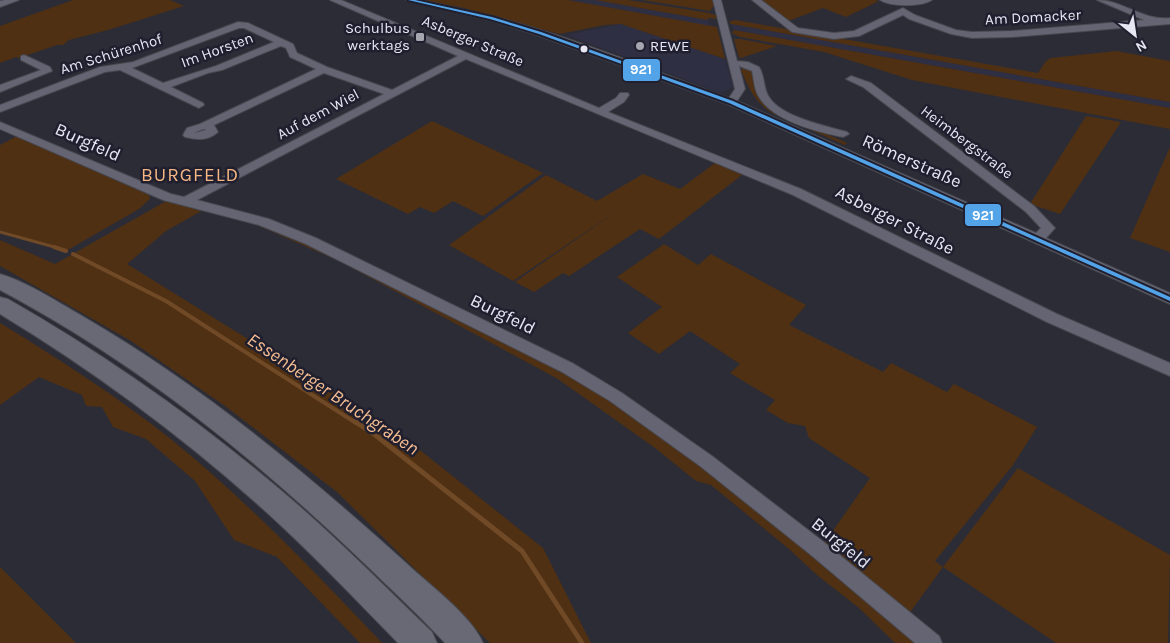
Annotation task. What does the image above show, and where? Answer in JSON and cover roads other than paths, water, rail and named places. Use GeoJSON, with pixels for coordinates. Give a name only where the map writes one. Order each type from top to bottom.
{"type":"FeatureCollection","features":[{"type":"Feature","properties":{"kind":"highway"},"geometry":{"type":"LineString","coordinates":[[0,281],[45,305],[184,393],[252,446],[326,509],[438,613],[467,643]]}},
{"type":"Feature","properties":{"kind":"highway"},"geometry":{"type":"LineString","coordinates":[[0,304],[68,344],[134,388],[186,428],[311,534],[421,643]]}},
{"type":"Feature","properties":{"kind":"street"},"geometry":{"type":"LineString","coordinates":[[0,4],[15,0]]}},
{"type":"Feature","properties":{"kind":"street","name":"Asberger Straße"},"geometry":{"type":"LineString","coordinates":[[334,0],[464,56],[797,192],[1060,322],[1170,370]]}},
{"type":"Feature","properties":{"kind":"street","name":"Römerstraße"},"geometry":{"type":"LineString","coordinates":[[410,0],[467,12],[540,33],[731,102],[1170,299]]}},
{"type":"Feature","properties":{"kind":"street"},"geometry":{"type":"LineString","coordinates":[[717,0],[740,89],[731,102]]}},
{"type":"Feature","properties":{"kind":"street"},"geometry":{"type":"LineString","coordinates":[[756,0],[795,30],[834,36],[856,34],[903,7],[928,0]]}},
{"type":"Feature","properties":{"kind":"street"},"geometry":{"type":"LineString","coordinates":[[884,0],[903,7]]}},
{"type":"Feature","properties":{"kind":"street"},"geometry":{"type":"LineString","coordinates":[[1101,0],[1170,27]]}},
{"type":"Feature","properties":{"kind":"street","name":"Am Domacker"},"geometry":{"type":"LineString","coordinates":[[903,7],[912,18],[954,32],[972,34],[1012,34],[1170,21]]}},
{"type":"Feature","properties":{"kind":"street","name":"Am Schürenhof"},"geometry":{"type":"LineString","coordinates":[[0,109],[103,69],[135,66],[238,25],[245,25],[290,46],[293,55],[324,69],[391,93]]}},
{"type":"Feature","properties":{"kind":"street","name":"Im Horsten"},"geometry":{"type":"LineString","coordinates":[[162,87],[199,73],[220,68],[282,42]]}},
{"type":"Feature","properties":{"kind":"street","name":"Auf dem Wiel"},"geometry":{"type":"LineString","coordinates":[[187,201],[464,56]]}},
{"type":"Feature","properties":{"kind":"street"},"geometry":{"type":"LineString","coordinates":[[0,89],[47,71],[47,69],[24,58]]}},
{"type":"Feature","properties":{"kind":"street","name":"Römerstraße"},"geometry":{"type":"LineString","coordinates":[[732,62],[745,64],[756,69],[763,96],[776,109],[826,132],[843,134]]}},
{"type":"Feature","properties":{"kind":"street","name":"Im Horsten"},"geometry":{"type":"LineString","coordinates":[[124,68],[199,105]]}},
{"type":"Feature","properties":{"kind":"street"},"geometry":{"type":"LineString","coordinates":[[204,126],[324,69]]}},
{"type":"Feature","properties":{"kind":"street","name":"Heimbergstraße"},"geometry":{"type":"LineString","coordinates":[[851,79],[867,85],[1030,210],[1048,228],[1038,239]]}},
{"type":"Feature","properties":{"kind":"street"},"geometry":{"type":"LineString","coordinates":[[0,80],[13,84]]}},
{"type":"Feature","properties":{"kind":"street"},"geometry":{"type":"LineString","coordinates":[[600,112],[620,100],[624,95]]}},
{"type":"Feature","properties":{"kind":"street","name":"Burgfeld"},"geometry":{"type":"LineString","coordinates":[[0,125],[158,194],[264,222],[311,241],[581,376],[616,397],[706,461],[931,643]]}},
{"type":"Feature","properties":{"kind":"waterway","name":"Essenberger Bruchgraben"},"geometry":{"type":"LineString","coordinates":[[0,232],[58,248]]}},
{"type":"Feature","properties":{"kind":"waterway","name":"Essenberger Bruchgraben"},"geometry":{"type":"LineString","coordinates":[[54,247],[66,251]]}},
{"type":"Feature","properties":{"kind":"waterway","name":"Essenberger Bruchgraben"},"geometry":{"type":"LineString","coordinates":[[73,254],[166,301],[356,423]]}},
{"type":"Feature","properties":{"kind":"waterway","name":"Essenberger Bruchgraben"},"geometry":{"type":"LineString","coordinates":[[354,421],[374,434],[522,551],[582,643]]}},
{"type":"Feature","properties":{"kind":"place","name":"Schulbus werktags"},"geometry":{"type":"Point","coordinates":[420,37]}},
{"type":"Feature","properties":{"kind":"place","name":"REWE"},"geometry":{"type":"Point","coordinates":[640,46]}},
{"type":"Feature","properties":{"kind":"district","name":"BURGFELD"},"geometry":{"type":"Point","coordinates":[190,175]}}]}
